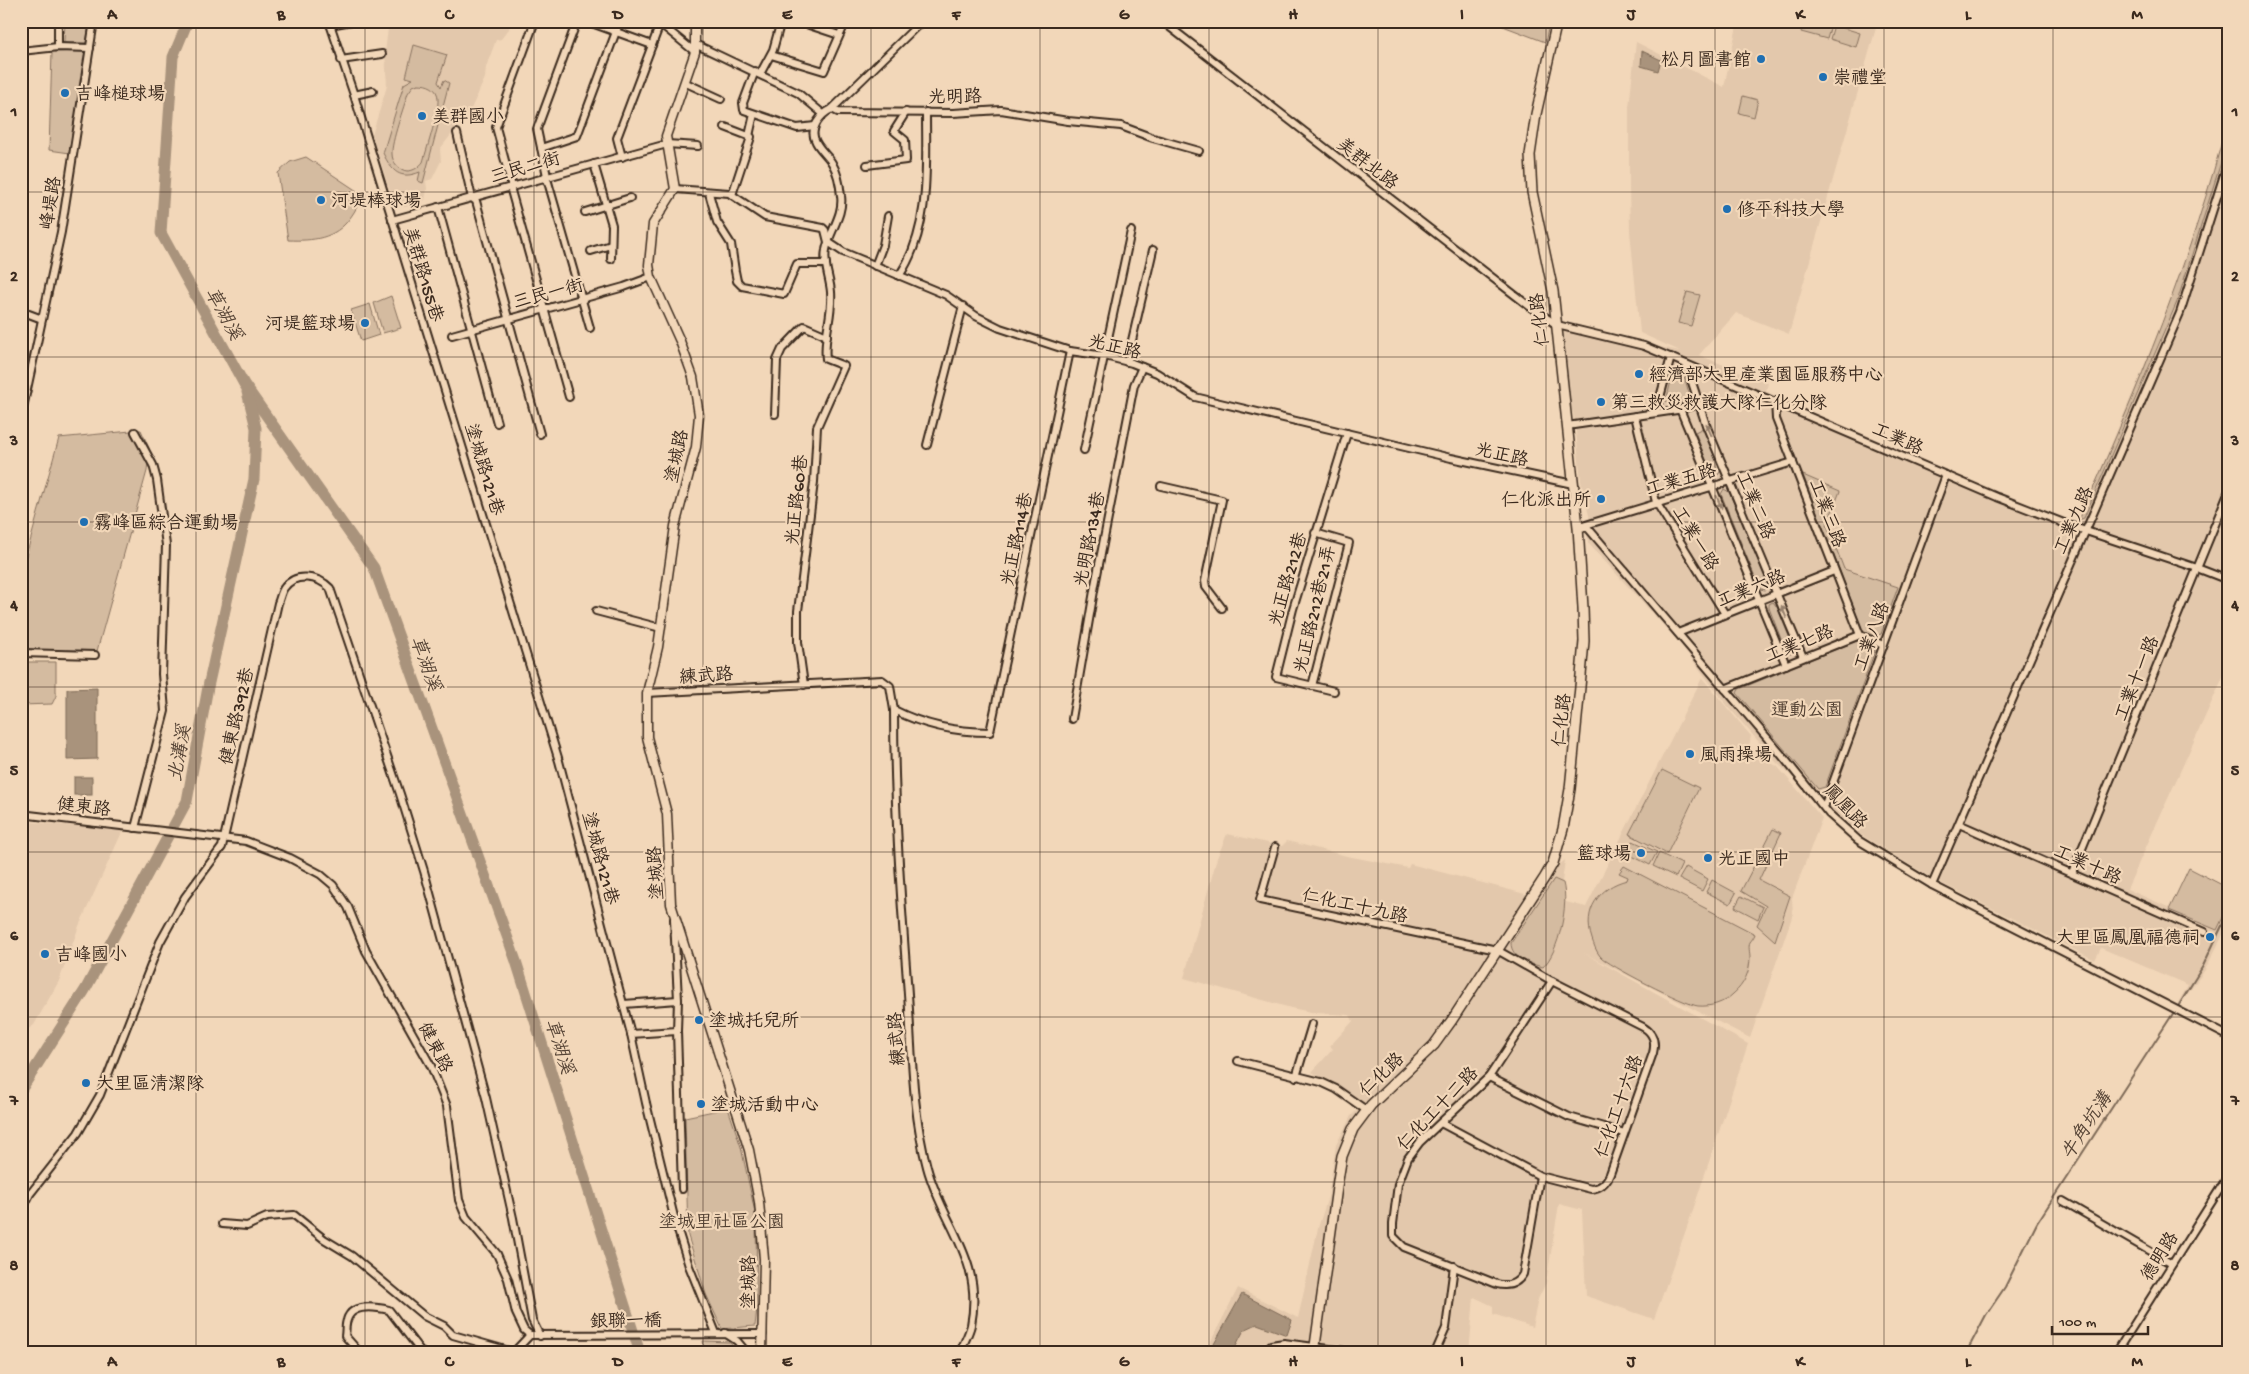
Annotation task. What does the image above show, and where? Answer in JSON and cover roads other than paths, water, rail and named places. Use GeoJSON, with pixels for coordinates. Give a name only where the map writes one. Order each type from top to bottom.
{"type":"FeatureCollection","features":[{"type":"Feature","properties":{"kind":"main road","name":"仁化路"},"geometry":{"type":"LineString","coordinates":[[1315,1350],[1342,1156],[1353,1130],[1366,1110],[1434,1045],[1553,863],[1563,829],[1570,789],[1584,641],[1578,527],[1557,326],[1546,256],[1532,192],[1530,155],[1536,114],[1557,21]]}},
{"type":"Feature","properties":{"kind":"street"},"geometry":{"type":"LineString","coordinates":[[58,21],[58,47]]}},
{"type":"Feature","properties":{"kind":"street","name":"峰堤路"},"geometry":{"type":"LineString","coordinates":[[21,417],[61,232],[94,21]]}},
{"type":"Feature","properties":{"kind":"street"},"geometry":{"type":"LineString","coordinates":[[329,23],[352,21]]}},
{"type":"Feature","properties":{"kind":"street"},"geometry":{"type":"LineString","coordinates":[[535,21],[496,127],[569,397]]}},
{"type":"Feature","properties":{"kind":"street"},"geometry":{"type":"LineString","coordinates":[[577,21],[538,129],[546,176],[590,328]]}},
{"type":"Feature","properties":{"kind":"street"},"geometry":{"type":"LineString","coordinates":[[586,21],[652,45]]}},
{"type":"Feature","properties":{"kind":"street"},"geometry":{"type":"LineString","coordinates":[[541,148],[577,136],[620,21]]}},
{"type":"Feature","properties":{"kind":"street"},"geometry":{"type":"LineString","coordinates":[[675,189],[666,136],[686,83],[695,48],[695,21]]}},
{"type":"Feature","properties":{"kind":"street"},"geometry":{"type":"LineString","coordinates":[[781,21],[771,55],[757,72],[743,103],[744,110],[796,128],[815,126],[822,113],[832,109],[922,21]]}},
{"type":"Feature","properties":{"kind":"street"},"geometry":{"type":"LineString","coordinates":[[796,21],[839,35]]}},
{"type":"Feature","properties":{"kind":"street"},"geometry":{"type":"LineString","coordinates":[[771,55],[824,71],[846,21]]}},
{"type":"Feature","properties":{"kind":"street","name":"美群北路"},"geometry":{"type":"LineString","coordinates":[[1162,21],[1505,288],[1557,326]]}},
{"type":"Feature","properties":{"kind":"street"},"geometry":{"type":"LineString","coordinates":[[622,157],[617,138],[652,45],[658,22],[695,48],[757,72],[798,93],[822,113]]}},
{"type":"Feature","properties":{"kind":"street","name":"美群路155巷"},"geometry":{"type":"LineString","coordinates":[[329,23],[354,95],[445,393]]}},
{"type":"Feature","properties":{"kind":"street"},"geometry":{"type":"LineString","coordinates":[[21,52],[58,47],[90,48]]}},
{"type":"Feature","properties":{"kind":"street"},"geometry":{"type":"LineString","coordinates":[[341,60],[382,54]]}},
{"type":"Feature","properties":{"kind":"street"},"geometry":{"type":"LineString","coordinates":[[686,83],[721,99]]}},
{"type":"Feature","properties":{"kind":"street"},"geometry":{"type":"LineString","coordinates":[[354,95],[373,91]]}},
{"type":"Feature","properties":{"kind":"street","name":"光明路"},"geometry":{"type":"LineString","coordinates":[[832,109],[838,112],[953,113],[1001,110],[1068,121],[1121,126],[1153,138],[1199,151]]}},
{"type":"Feature","properties":{"kind":"street"},"geometry":{"type":"LineString","coordinates":[[867,165],[906,160],[905,140],[894,131],[906,112]]}},
{"type":"Feature","properties":{"kind":"street"},"geometry":{"type":"LineString","coordinates":[[899,276],[916,244],[921,222],[926,169],[926,112]]}},
{"type":"Feature","properties":{"kind":"street"},"geometry":{"type":"LineString","coordinates":[[732,195],[751,137],[749,136],[754,114]]}},
{"type":"Feature","properties":{"kind":"street","name":"光正路60巷"},"geometry":{"type":"LineString","coordinates":[[804,685],[798,642],[798,610],[814,482],[817,427],[844,366],[826,359],[824,346],[831,319],[831,291],[826,264],[826,248],[834,223],[842,207],[840,184],[833,165],[815,141],[815,126]]}},
{"type":"Feature","properties":{"kind":"street"},"geometry":{"type":"LineString","coordinates":[[725,127],[749,136]]}},
{"type":"Feature","properties":{"kind":"street"},"geometry":{"type":"LineString","coordinates":[[457,133],[472,198],[476,201],[540,434]]}},
{"type":"Feature","properties":{"kind":"street","name":"三民二街"},"geometry":{"type":"LineString","coordinates":[[392,220],[667,144],[695,143]]}},
{"type":"Feature","properties":{"kind":"street","name":"工業九路"},"geometry":{"type":"LineString","coordinates":[[1932,885],[2184,302],[2228,162]]}},
{"type":"Feature","properties":{"kind":"street"},"geometry":{"type":"LineString","coordinates":[[594,164],[612,226],[610,259]]}},
{"type":"Feature","properties":{"kind":"street","name":"光正路"},"geometry":{"type":"LineString","coordinates":[[675,189],[727,193],[766,217],[823,228],[829,242],[842,251],[946,295],[976,316],[1000,328],[1070,351],[1104,356],[1127,362],[1157,373],[1195,396],[1472,463],[1573,484]]}},
{"type":"Feature","properties":{"kind":"street","name":"塗城路"},"geometry":{"type":"LineString","coordinates":[[675,189],[653,224],[649,265],[651,276],[680,341],[692,377],[699,415],[696,447],[674,534],[661,628],[647,693],[647,737],[666,804],[669,824],[668,861],[678,1000],[677,1031],[682,1189]]}},
{"type":"Feature","properties":{"kind":"street"},"geometry":{"type":"LineString","coordinates":[[709,193],[717,222],[731,244],[737,280],[742,286],[784,294],[797,264],[826,264]]}},
{"type":"Feature","properties":{"kind":"street"},"geometry":{"type":"LineString","coordinates":[[584,212],[630,198]]}},
{"type":"Feature","properties":{"kind":"street"},"geometry":{"type":"LineString","coordinates":[[438,207],[498,423]]}},
{"type":"Feature","properties":{"kind":"street"},"geometry":{"type":"LineString","coordinates":[[875,266],[883,245],[888,216]]}},
{"type":"Feature","properties":{"kind":"street"},"geometry":{"type":"LineString","coordinates":[[1084,450],[1131,231]]}},
{"type":"Feature","properties":{"kind":"street"},"geometry":{"type":"LineString","coordinates":[[591,251],[611,245]]}},
{"type":"Feature","properties":{"kind":"street"},"geometry":{"type":"LineString","coordinates":[[1127,362],[1154,250]]}},
{"type":"Feature","properties":{"kind":"street","name":"三民一街"},"geometry":{"type":"LineString","coordinates":[[452,335],[472,328],[544,310],[651,276]]}},
{"type":"Feature","properties":{"kind":"street"},"geometry":{"type":"LineString","coordinates":[[927,445],[963,306]]}},
{"type":"Feature","properties":{"kind":"street"},"geometry":{"type":"LineString","coordinates":[[21,311],[42,319]]}},
{"type":"Feature","properties":{"kind":"street"},"geometry":{"type":"LineString","coordinates":[[775,414],[778,360],[782,349],[804,326],[827,336]]}},
{"type":"Feature","properties":{"kind":"street","name":"工業路"},"geometry":{"type":"LineString","coordinates":[[1557,326],[1635,343],[1946,475],[2086,531],[2228,580]]}},
{"type":"Feature","properties":{"kind":"street","name":"光正路114巷"},"geometry":{"type":"LineString","coordinates":[[894,710],[912,719],[960,732],[990,732],[1070,351]]}},
{"type":"Feature","properties":{"kind":"street"},"geometry":{"type":"LineString","coordinates":[[1656,412],[1671,357]]}},
{"type":"Feature","properties":{"kind":"street","name":"工業二路"},"geometry":{"type":"LineString","coordinates":[[1686,364],[1699,404],[1803,657]]}},
{"type":"Feature","properties":{"kind":"street","name":"光明路134巷"},"geometry":{"type":"LineString","coordinates":[[1072,719],[1095,585],[1134,385],[1142,368]]}},
{"type":"Feature","properties":{"kind":"street","name":"塗城路121巷"},"geometry":{"type":"LineString","coordinates":[[445,393],[559,761],[624,1004],[675,1221],[689,1266],[714,1333]]}},
{"type":"Feature","properties":{"kind":"street","name":"工業三路"},"geometry":{"type":"LineString","coordinates":[[1775,401],[1776,419],[1860,635]]}},
{"type":"Feature","properties":{"kind":"street"},"geometry":{"type":"LineString","coordinates":[[1566,426],[1680,409],[1699,404]]}},
{"type":"Feature","properties":{"kind":"street","name":"工業二路"},"geometry":{"type":"LineString","coordinates":[[1680,409],[1786,665]]}},
{"type":"Feature","properties":{"kind":"street","name":"工業一路"},"geometry":{"type":"LineString","coordinates":[[1635,416],[1656,502],[1725,614]]}},
{"type":"Feature","properties":{"kind":"street"},"geometry":{"type":"LineString","coordinates":[[135,432],[153,465],[162,508],[166,546],[162,674],[165,711],[139,828]]}},
{"type":"Feature","properties":{"kind":"street","name":"光正路212巷"},"geometry":{"type":"LineString","coordinates":[[1334,691],[1276,677],[1316,532],[1347,433]]}},
{"type":"Feature","properties":{"kind":"street","name":"工業五路"},"geometry":{"type":"LineString","coordinates":[[1578,527],[1793,462]]}},
{"type":"Feature","properties":{"kind":"street","name":"工業八路"},"geometry":{"type":"LineString","coordinates":[[1824,807],[1946,475]]}},
{"type":"Feature","properties":{"kind":"street"},"geometry":{"type":"LineString","coordinates":[[1161,486],[1222,500],[1205,581],[1206,587],[1222,608]]}},
{"type":"Feature","properties":{"kind":"street","name":"工業十一路"},"geometry":{"type":"LineString","coordinates":[[2072,873],[2228,493]]}},
{"type":"Feature","properties":{"kind":"street","name":"鳳凰路"},"geometry":{"type":"LineString","coordinates":[[1578,527],[1588,528],[1824,807],[1858,840],[1932,885],[2228,1036]]}},
{"type":"Feature","properties":{"kind":"street","name":"光正路212巷21弄"},"geometry":{"type":"LineString","coordinates":[[1312,686],[1349,543],[1316,532]]}},
{"type":"Feature","properties":{"kind":"street","name":"工業六路"},"geometry":{"type":"LineString","coordinates":[[1678,634],[1834,570]]}},
{"type":"Feature","properties":{"kind":"street","name":"健東路392巷"},"geometry":{"type":"LineString","coordinates":[[21,1212],[30,1194],[78,1133],[100,1095],[160,942],[185,897],[222,847],[221,837],[278,603],[284,588],[290,583],[301,578],[314,577],[323,581],[330,588],[400,794],[426,880],[486,1098],[513,1218],[532,1320],[540,1336]]}},
{"type":"Feature","properties":{"kind":"street"},"geometry":{"type":"LineString","coordinates":[[596,611],[661,628]]}},
{"type":"Feature","properties":{"kind":"street","name":"工業七路"},"geometry":{"type":"LineString","coordinates":[[1726,689],[1860,635],[1883,645]]}},
{"type":"Feature","properties":{"kind":"street"},"geometry":{"type":"LineString","coordinates":[[21,653],[95,655]]}},
{"type":"Feature","properties":{"kind":"street","name":"練武路"},"geometry":{"type":"LineString","coordinates":[[647,693],[882,680],[890,686],[894,710],[900,881],[917,1113],[926,1166],[966,1256],[974,1293],[971,1326],[960,1353]]}},
{"type":"Feature","properties":{"kind":"street","name":"健東路"},"geometry":{"type":"LineString","coordinates":[[21,814],[246,840],[290,858],[320,874],[342,896],[366,951],[431,1066],[438,1082],[447,1106],[459,1200],[466,1217],[497,1254],[508,1279],[518,1318],[524,1330],[530,1335]]}},
{"type":"Feature","properties":{"kind":"street","name":"工業十路"},"geometry":{"type":"LineString","coordinates":[[1959,824],[2204,932]]}},
{"type":"Feature","properties":{"kind":"street","name":"仁化工十九路"},"geometry":{"type":"LineString","coordinates":[[1275,846],[1260,900],[1497,950]]}},
{"type":"Feature","properties":{"kind":"street","name":"塗城路"},"geometry":{"type":"LineString","coordinates":[[673,913],[749,1150],[762,1220],[763,1334]]}},
{"type":"Feature","properties":{"kind":"street","name":"仁化工十六路"},"geometry":{"type":"LineString","coordinates":[[1441,1123],[1540,1176],[1591,1189],[1599,1188],[1608,1179],[1653,1053],[1654,1039],[1650,1032],[1643,1027],[1552,981],[1497,950]]}},
{"type":"Feature","properties":{"kind":"street","name":"仁化工十二路"},"geometry":{"type":"LineString","coordinates":[[1540,1176],[1526,1261],[1520,1278],[1510,1285],[1502,1285],[1401,1245],[1393,1236],[1398,1184],[1404,1166],[1414,1149],[1489,1077],[1552,981]]}},
{"type":"Feature","properties":{"kind":"street"},"geometry":{"type":"LineString","coordinates":[[624,1004],[678,1000]]}},
{"type":"Feature","properties":{"kind":"street"},"geometry":{"type":"LineString","coordinates":[[1296,1077],[1312,1024]]}},
{"type":"Feature","properties":{"kind":"street"},"geometry":{"type":"LineString","coordinates":[[631,1034],[677,1031]]}},
{"type":"Feature","properties":{"kind":"street"},"geometry":{"type":"LineString","coordinates":[[1238,1061],[1321,1082],[1336,1089],[1366,1110]]}},
{"type":"Feature","properties":{"kind":"street"},"geometry":{"type":"LineString","coordinates":[[1489,1077],[1570,1117],[1624,1133]]}},
{"type":"Feature","properties":{"kind":"street","name":"德明路"},"geometry":{"type":"LineString","coordinates":[[2116,1353],[2228,1176]]}},
{"type":"Feature","properties":{"kind":"street"},"geometry":{"type":"LineString","coordinates":[[2063,1201],[2172,1264]]}},
{"type":"Feature","properties":{"kind":"street"},"geometry":{"type":"LineString","coordinates":[[222,1224],[247,1226],[267,1217],[294,1215],[324,1239],[352,1256],[424,1316],[444,1326],[453,1335],[513,1352],[530,1335],[540,1336]]}},
{"type":"Feature","properties":{"kind":"street"},"geometry":{"type":"LineString","coordinates":[[1435,1353],[1446,1328],[1454,1266]]}},
{"type":"Feature","properties":{"kind":"street"},"geometry":{"type":"LineString","coordinates":[[360,1353],[345,1336],[347,1319],[354,1310],[378,1308],[389,1310],[422,1353]]}},
{"type":"Feature","properties":{"kind":"street"},"geometry":{"type":"LineString","coordinates":[[714,1333],[763,1334],[762,1353]]}},
{"type":"Feature","properties":{"kind":"street","name":"銀聯一橋"},"geometry":{"type":"LineString","coordinates":[[540,1336],[714,1333]]}},
{"type":"Feature","properties":{"kind":"street"},"geometry":{"type":"LineString","coordinates":[[724,1333],[737,1341],[747,1353]]}},
{"type":"Feature","properties":{"kind":"street"},"geometry":{"type":"LineString","coordinates":[[1263,1353],[1267,1347],[1277,1343],[1315,1350],[1360,1353]]}},
{"type":"Feature","properties":{"kind":"waterway","name":"草湖溪"},"geometry":{"type":"LineString","coordinates":[[188,21],[173,57],[161,233],[244,384],[374,568],[516,961],[640,1353]]}},
{"type":"Feature","properties":{"kind":"waterway","name":"北溝溪"},"geometry":{"type":"LineString","coordinates":[[21,1090],[85,990],[187,801],[208,687],[254,479],[256,428],[247,392]]}},
{"type":"Feature","properties":{"kind":"waterway","name":"牛角坑溝"},"geometry":{"type":"LineString","coordinates":[[2177,1008],[2203,966],[2228,913]]}},
{"type":"Feature","properties":{"kind":"waterway","name":"牛角坑溝"},"geometry":{"type":"LineString","coordinates":[[1966,1353],[1986,1315],[2005,1287],[2037,1223],[2174,1012]]}},
{"type":"Feature","properties":{"kind":"place","name":"松月圖書館"},"geometry":{"type":"Point","coordinates":[1761,59]}},
{"type":"Feature","properties":{"kind":"place","name":"崇禮堂"},"geometry":{"type":"Point","coordinates":[1823,77]}},
{"type":"Feature","properties":{"kind":"place","name":"吉峰槌球場"},"geometry":{"type":"Point","coordinates":[65,93]}},
{"type":"Feature","properties":{"kind":"place","name":"美群國小"},"geometry":{"type":"Point","coordinates":[422,116]}},
{"type":"Feature","properties":{"kind":"place","name":"河堤棒球場"},"geometry":{"type":"Point","coordinates":[321,200]}},
{"type":"Feature","properties":{"kind":"place","name":"修平科技大學"},"geometry":{"type":"Point","coordinates":[1727,209]}},
{"type":"Feature","properties":{"kind":"place","name":"河堤籃球場"},"geometry":{"type":"Point","coordinates":[365,323]}},
{"type":"Feature","properties":{"kind":"place","name":"經濟部大里產業園區服務中心"},"geometry":{"type":"Point","coordinates":[1639,374]}},
{"type":"Feature","properties":{"kind":"place","name":"第三救災救護大隊仁化分隊"},"geometry":{"type":"Point","coordinates":[1601,402]}},
{"type":"Feature","properties":{"kind":"place","name":"仁化派出所"},"geometry":{"type":"Point","coordinates":[1601,499]}},
{"type":"Feature","properties":{"kind":"place","name":"霧峰區綜合運動場"},"geometry":{"type":"Point","coordinates":[84,522]}},
{"type":"Feature","properties":{"kind":"place","name":"風雨操場"},"geometry":{"type":"Point","coordinates":[1690,754]}},
{"type":"Feature","properties":{"kind":"place","name":"籃球場"},"geometry":{"type":"Point","coordinates":[1641,853]}},
{"type":"Feature","properties":{"kind":"place","name":"光正國中"},"geometry":{"type":"Point","coordinates":[1708,858]}},
{"type":"Feature","properties":{"kind":"place","name":"大里區鳳凰福德祠"},"geometry":{"type":"Point","coordinates":[2210,937]}},
{"type":"Feature","properties":{"kind":"place","name":"吉峰國小"},"geometry":{"type":"Point","coordinates":[45,954]}},
{"type":"Feature","properties":{"kind":"place","name":"塗城托兒所"},"geometry":{"type":"Point","coordinates":[699,1020]}},
{"type":"Feature","properties":{"kind":"place","name":"大里區清潔隊"},"geometry":{"type":"Point","coordinates":[86,1083]}},
{"type":"Feature","properties":{"kind":"place","name":"塗城活動中心"},"geometry":{"type":"Point","coordinates":[701,1104]}},
{"type":"Feature","properties":{"kind":"park label","name":"運動公園"},"geometry":{"type":"Point","coordinates":[1807,709]}},
{"type":"Feature","properties":{"kind":"park label","name":"塗城里社區公園"},"geometry":{"type":"Point","coordinates":[722,1221]}}]}
